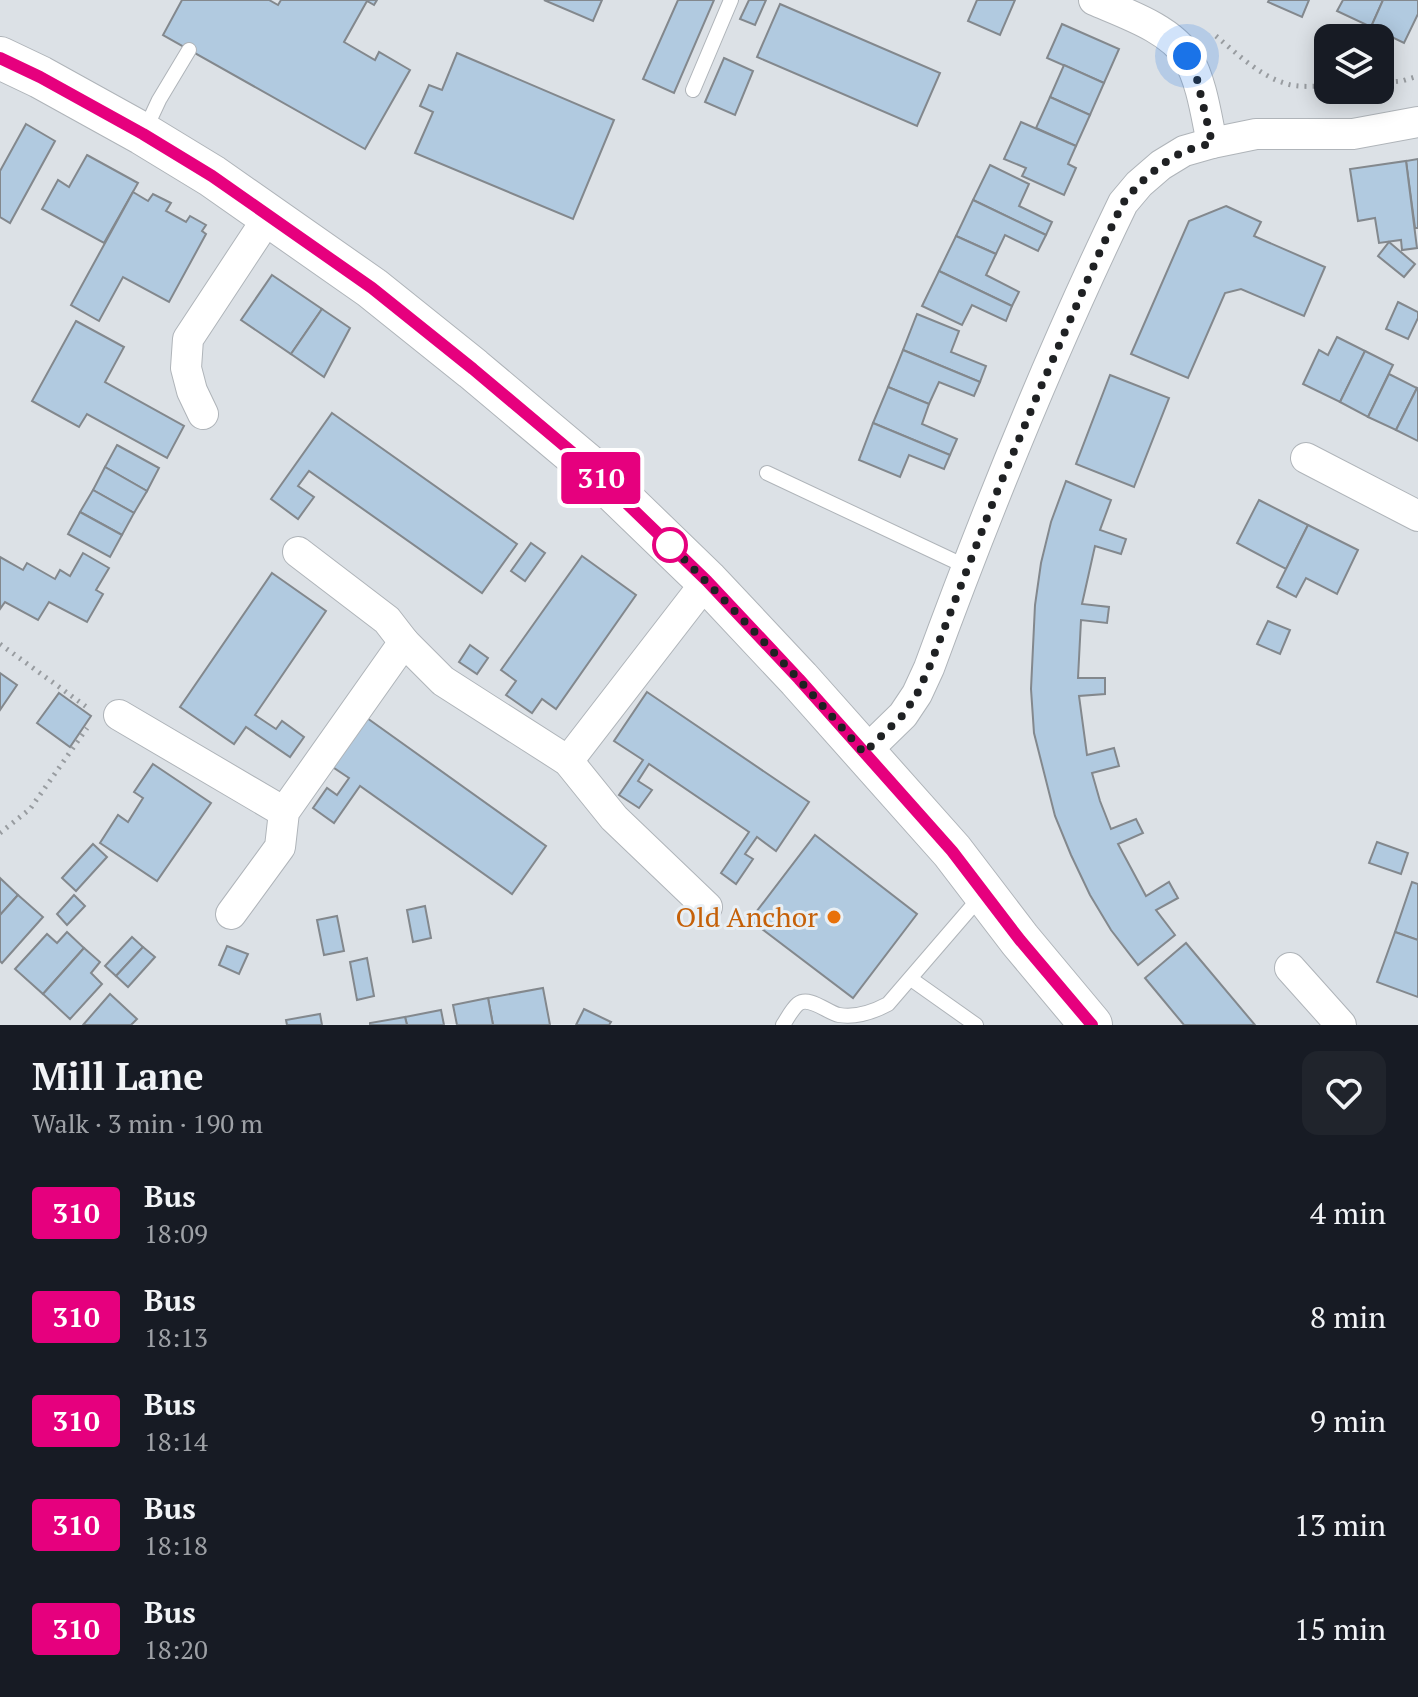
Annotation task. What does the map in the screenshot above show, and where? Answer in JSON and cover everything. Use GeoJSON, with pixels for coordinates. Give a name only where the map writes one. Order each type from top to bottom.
{"type":"FeatureCollection","features":[{"type":"Feature","properties":{"kind":"main road"},"geometry":{"type":"LineString","coordinates":[[0,58],[143,134],[212,176],[372,288],[586,464],[707,581],[799,679],[952,851],[1020,940],[1091,1025]]}},
{"type":"Feature","properties":{"kind":"street"},"geometry":{"type":"LineString","coordinates":[[1111,4],[1161,31],[1187,56],[1197,79],[1212,143]]}},
{"type":"Feature","properties":{"kind":"street"},"geometry":{"type":"LineString","coordinates":[[864,753],[903,715],[917,694],[1050,363],[1123,203],[1139,184],[1184,151],[1212,143],[1256,134],[1353,134],[1418,122]]}},
{"type":"Feature","properties":{"kind":"street"},"geometry":{"type":"LineString","coordinates":[[203,414],[186,368],[188,339],[269,216]]}},
{"type":"Feature","properties":{"kind":"street"},"geometry":{"type":"LineString","coordinates":[[1306,458],[1418,516]]}},
{"type":"Feature","properties":{"kind":"street"},"geometry":{"type":"LineString","coordinates":[[298,552],[387,620],[443,681],[568,761],[614,818],[707,907]]}},
{"type":"Feature","properties":{"kind":"street"},"geometry":{"type":"LineString","coordinates":[[568,761],[707,581]]}},
{"type":"Feature","properties":{"kind":"street"},"geometry":{"type":"LineString","coordinates":[[231,914],[280,847],[284,812],[404,642]]}},
{"type":"Feature","properties":{"kind":"street"},"geometry":{"type":"LineString","coordinates":[[108,714],[284,812]]}},
{"type":"Feature","properties":{"kind":"street"},"geometry":{"type":"LineString","coordinates":[[1290,968],[1341,1025]]}},
{"type":"Feature","properties":{"kind":"lane"},"geometry":{"type":"LineString","coordinates":[[693,90],[731,0]]}},
{"type":"Feature","properties":{"kind":"lane"},"geometry":{"type":"LineString","coordinates":[[143,134],[189,50]]}},
{"type":"Feature","properties":{"kind":"lane"},"geometry":{"type":"LineString","coordinates":[[767,473],[967,567]]}},
{"type":"Feature","properties":{"kind":"lane"},"geometry":{"type":"LineString","coordinates":[[783,1025],[801,1002],[839,1015],[868,1014],[888,1004],[984,893]]}},
{"type":"Feature","properties":{"kind":"lane"},"geometry":{"type":"LineString","coordinates":[[911,979],[976,1025]]}},
{"type":"Feature","properties":{"kind":"path"},"geometry":{"type":"LineString","coordinates":[[1209,30],[1270,77],[1285,84],[1314,85]]}},
{"type":"Feature","properties":{"kind":"path"},"geometry":{"type":"LineString","coordinates":[[1394,82],[1418,76]]}},
{"type":"Feature","properties":{"kind":"path"},"geometry":{"type":"LineString","coordinates":[[0,644],[108,714]]}},
{"type":"Feature","properties":{"kind":"path"},"geometry":{"type":"LineString","coordinates":[[0,833],[30,809],[88,726]]}},
{"type":"Feature","properties":{"kind":"building"},"geometry":{"type":"Polygon","coordinates":[[[182,0],[269,0],[278,5],[281,0],[377,0],[374,5],[367,1],[344,42],[375,60],[379,52],[410,70],[365,149],[163,35],[182,0]]]}},
{"type":"Feature","properties":{"kind":"building"},"geometry":{"type":"Polygon","coordinates":[[[544,0],[602,0],[593,21],[544,0]]]}},
{"type":"Feature","properties":{"kind":"building"},"geometry":{"type":"Polygon","coordinates":[[[678,0],[714,0],[674,93],[643,79],[678,0]]]}},
{"type":"Feature","properties":{"kind":"building"},"geometry":{"type":"Polygon","coordinates":[[[749,0],[766,0],[755,25],[740,19],[749,0]]]}},
{"type":"Feature","properties":{"kind":"building"},"geometry":{"type":"Polygon","coordinates":[[[977,0],[1015,0],[1000,35],[968,21],[977,0]]]}},
{"type":"Feature","properties":{"kind":"building"},"geometry":{"type":"Polygon","coordinates":[[[1269,0],[1309,0],[1302,17],[1269,0]]]}},
{"type":"Feature","properties":{"kind":"building"},"geometry":{"type":"Polygon","coordinates":[[[1343,0],[1383,0],[1372,24],[1365,24],[1337,11],[1343,0]]]}},
{"type":"Feature","properties":{"kind":"building"},"geometry":{"type":"Polygon","coordinates":[[[1383,0],[1418,0],[1418,14],[1404,43],[1394,38],[1394,24],[1372,24],[1383,0]]]}},
{"type":"Feature","properties":{"kind":"building"},"geometry":{"type":"Polygon","coordinates":[[[780,4],[940,73],[917,126],[757,57],[780,4]]]}},
{"type":"Feature","properties":{"kind":"building"},"geometry":{"type":"Polygon","coordinates":[[[1062,24],[1119,49],[1104,83],[1047,58],[1062,24]]]}},
{"type":"Feature","properties":{"kind":"building"},"geometry":{"type":"Polygon","coordinates":[[[457,53],[614,120],[573,219],[415,153],[433,112],[420,106],[429,85],[442,90],[457,53]]]}},
{"type":"Feature","properties":{"kind":"building"},"geometry":{"type":"Polygon","coordinates":[[[724,58],[753,71],[735,115],[705,102],[724,58]]]}},
{"type":"Feature","properties":{"kind":"building"},"geometry":{"type":"Polygon","coordinates":[[[1064,65],[1104,83],[1090,115],[1050,97],[1064,65]]]}},
{"type":"Feature","properties":{"kind":"building"},"geometry":{"type":"Polygon","coordinates":[[[1050,97],[1090,115],[1076,146],[1036,128],[1050,97]]]}},
{"type":"Feature","properties":{"kind":"building"},"geometry":{"type":"Polygon","coordinates":[[[1021,122],[1076,146],[1068,164],[1076,168],[1064,195],[1022,176],[1026,168],[1004,159],[1021,122]]]}},
{"type":"Feature","properties":{"kind":"building"},"geometry":{"type":"Polygon","coordinates":[[[26,124],[55,141],[10,223],[0,217],[0,171],[26,124]]]}},
{"type":"Feature","properties":{"kind":"building"},"geometry":{"type":"Polygon","coordinates":[[[87,155],[138,183],[104,243],[42,209],[58,180],[69,187],[87,155]]]}},
{"type":"Feature","properties":{"kind":"building"},"geometry":{"type":"Polygon","coordinates":[[[1418,159],[1418,228],[1415,228],[1406,161],[1418,159]]]}},
{"type":"Feature","properties":{"kind":"building"},"geometry":{"type":"Polygon","coordinates":[[[1406,161],[1417,248],[1402,250],[1401,240],[1379,243],[1375,218],[1358,221],[1350,169],[1406,161]]]}},
{"type":"Feature","properties":{"kind":"building"},"geometry":{"type":"Polygon","coordinates":[[[990,165],[1029,184],[1019,206],[1052,222],[1046,235],[973,200],[990,165]]]}},
{"type":"Feature","properties":{"kind":"building"},"geometry":{"type":"Polygon","coordinates":[[[133,192],[148,201],[153,194],[171,203],[166,211],[186,222],[190,216],[206,225],[202,231],[206,234],[169,302],[123,277],[99,321],[71,305],[133,192]]]}},
{"type":"Feature","properties":{"kind":"building"},"geometry":{"type":"Polygon","coordinates":[[[973,200],[1046,235],[1038,251],[1005,235],[996,254],[956,236],[973,200]]]}},
{"type":"Feature","properties":{"kind":"building"},"geometry":{"type":"Polygon","coordinates":[[[1226,206],[1261,222],[1254,236],[1325,267],[1304,316],[1241,289],[1225,293],[1188,378],[1131,354],[1189,221],[1226,206]]]}},
{"type":"Feature","properties":{"kind":"building"},"geometry":{"type":"Polygon","coordinates":[[[956,236],[996,254],[986,275],[1019,292],[1012,306],[939,271],[956,236]]]}},
{"type":"Feature","properties":{"kind":"building"},"geometry":{"type":"Polygon","coordinates":[[[1389,242],[1415,264],[1404,277],[1378,256],[1389,242]]]}},
{"type":"Feature","properties":{"kind":"building"},"geometry":{"type":"Polygon","coordinates":[[[939,271],[1012,306],[1006,321],[972,305],[962,325],[922,306],[939,271]]]}},
{"type":"Feature","properties":{"kind":"building"},"geometry":{"type":"Polygon","coordinates":[[[272,275],[322,309],[291,354],[241,320],[272,275]]]}},
{"type":"Feature","properties":{"kind":"building"},"geometry":{"type":"Polygon","coordinates":[[[1398,302],[1418,312],[1408,339],[1386,329],[1398,302]]]}},
{"type":"Feature","properties":{"kind":"building"},"geometry":{"type":"Polygon","coordinates":[[[322,309],[350,328],[324,377],[291,354],[322,309]]]}},
{"type":"Feature","properties":{"kind":"building"},"geometry":{"type":"Polygon","coordinates":[[[917,314],[959,331],[951,352],[986,366],[980,382],[903,350],[917,314]]]}},
{"type":"Feature","properties":{"kind":"building"},"geometry":{"type":"Polygon","coordinates":[[[76,321],[124,347],[105,382],[184,426],[167,458],[87,414],[79,427],[32,401],[76,321]]]}},
{"type":"Feature","properties":{"kind":"building"},"geometry":{"type":"Polygon","coordinates":[[[1337,337],[1365,351],[1340,402],[1303,384],[1319,350],[1328,355],[1337,337]]]}},
{"type":"Feature","properties":{"kind":"building"},"geometry":{"type":"Polygon","coordinates":[[[903,350],[980,382],[974,396],[939,382],[929,404],[888,387],[903,350]]]}},
{"type":"Feature","properties":{"kind":"building"},"geometry":{"type":"Polygon","coordinates":[[[1365,351],[1393,365],[1368,417],[1340,402],[1365,351]]]}},
{"type":"Feature","properties":{"kind":"building"},"geometry":{"type":"Polygon","coordinates":[[[1389,374],[1417,388],[1396,430],[1368,417],[1389,374]]]}},
{"type":"Feature","properties":{"kind":"building"},"geometry":{"type":"Polygon","coordinates":[[[1110,375],[1169,398],[1134,487],[1076,464],[1110,375]]]}},
{"type":"Feature","properties":{"kind":"building"},"geometry":{"type":"Polygon","coordinates":[[[888,387],[929,404],[922,424],[957,439],[950,455],[873,423],[888,387]]]}},
{"type":"Feature","properties":{"kind":"building"},"geometry":{"type":"Polygon","coordinates":[[[1418,389],[1418,441],[1396,430],[1418,389]]]}},
{"type":"Feature","properties":{"kind":"building"},"geometry":{"type":"Polygon","coordinates":[[[332,413],[517,544],[482,593],[309,471],[298,486],[314,497],[298,519],[271,499],[332,413]]]}},
{"type":"Feature","properties":{"kind":"building"},"geometry":{"type":"Polygon","coordinates":[[[873,423],[950,455],[944,469],[909,455],[900,477],[859,460],[873,423]]]}},
{"type":"Feature","properties":{"kind":"building"},"geometry":{"type":"Polygon","coordinates":[[[117,445],[159,468],[147,491],[105,467],[117,445]]]}},
{"type":"Feature","properties":{"kind":"building"},"geometry":{"type":"Polygon","coordinates":[[[105,467],[147,491],[134,513],[93,490],[105,467]]]}},
{"type":"Feature","properties":{"kind":"building"},"geometry":{"type":"Polygon","coordinates":[[[1066,481],[1111,500],[1100,530],[1126,539],[1121,554],[1095,546],[1082,604],[1109,607],[1107,623],[1081,620],[1078,678],[1105,678],[1105,694],[1079,696],[1087,755],[1114,748],[1119,766],[1092,773],[1111,829],[1136,819],[1143,833],[1118,844],[1146,896],[1169,882],[1178,898],[1156,910],[1175,935],[1138,965],[1111,930],[1071,855],[1055,816],[1034,733],[1031,689],[1035,605],[1051,522],[1066,481]]]}},
{"type":"Feature","properties":{"kind":"building"},"geometry":{"type":"Polygon","coordinates":[[[93,490],[134,513],[122,535],[80,512],[93,490]]]}},
{"type":"Feature","properties":{"kind":"building"},"geometry":{"type":"Polygon","coordinates":[[[1259,500],[1308,525],[1286,569],[1237,543],[1259,500]]]}},
{"type":"Feature","properties":{"kind":"building"},"geometry":{"type":"Polygon","coordinates":[[[80,512],[122,535],[110,557],[68,534],[80,512]]]}},
{"type":"Feature","properties":{"kind":"building"},"geometry":{"type":"Polygon","coordinates":[[[1308,525],[1358,550],[1337,594],[1306,578],[1296,597],[1277,587],[1308,525]]]}},
{"type":"Feature","properties":{"kind":"building"},"geometry":{"type":"Polygon","coordinates":[[[531,543],[545,553],[525,581],[511,571],[531,543]]]}},
{"type":"Feature","properties":{"kind":"building"},"geometry":{"type":"Polygon","coordinates":[[[83,553],[109,568],[96,590],[103,594],[87,622],[49,602],[38,620],[5,602],[0,609],[0,557],[23,570],[27,563],[55,579],[60,570],[70,576],[83,553]]]}},
{"type":"Feature","properties":{"kind":"building"},"geometry":{"type":"Polygon","coordinates":[[[582,556],[636,595],[556,709],[542,699],[532,713],[506,695],[516,681],[501,670],[582,556]]]}},
{"type":"Feature","properties":{"kind":"building"},"geometry":{"type":"Polygon","coordinates":[[[272,573],[326,611],[255,715],[276,729],[282,721],[304,737],[290,757],[246,727],[234,744],[180,707],[272,573]]]}},
{"type":"Feature","properties":{"kind":"building"},"geometry":{"type":"Polygon","coordinates":[[[1268,621],[1290,630],[1280,654],[1257,644],[1268,621]]]}},
{"type":"Feature","properties":{"kind":"building"},"geometry":{"type":"Polygon","coordinates":[[[470,645],[488,658],[477,674],[459,662],[470,645]]]}},
{"type":"Feature","properties":{"kind":"building"},"geometry":{"type":"Polygon","coordinates":[[[0,673],[17,685],[0,710],[0,673]]]}},
{"type":"Feature","properties":{"kind":"building"},"geometry":{"type":"Polygon","coordinates":[[[647,692],[809,802],[776,851],[757,837],[745,854],[753,859],[736,884],[721,873],[749,832],[649,764],[638,781],[652,790],[639,808],[619,795],[643,760],[614,741],[647,692]]]}},
{"type":"Feature","properties":{"kind":"building"},"geometry":{"type":"Polygon","coordinates":[[[59,693],[91,716],[70,747],[37,723],[59,693]]]}},
{"type":"Feature","properties":{"kind":"building"},"geometry":{"type":"Polygon","coordinates":[[[360,713],[546,846],[512,894],[360,786],[334,823],[313,808],[327,788],[337,795],[349,778],[325,762],[360,713]]]}},
{"type":"Feature","properties":{"kind":"building"},"geometry":{"type":"Polygon","coordinates":[[[153,764],[211,803],[157,881],[100,843],[118,815],[128,822],[143,798],[134,792],[153,764]]]}},
{"type":"Feature","properties":{"kind":"building","name":"Old Anchor"},"geometry":{"type":"Polygon","coordinates":[[[815,835],[917,914],[853,998],[750,920],[815,835]]]}},
{"type":"Feature","properties":{"kind":"building"},"geometry":{"type":"Polygon","coordinates":[[[1377,842],[1408,853],[1401,874],[1369,863],[1377,842]]]}},
{"type":"Feature","properties":{"kind":"building"},"geometry":{"type":"Polygon","coordinates":[[[93,844],[107,857],[76,891],[62,878],[93,844]]]}},
{"type":"Feature","properties":{"kind":"building"},"geometry":{"type":"Polygon","coordinates":[[[0,878],[18,895],[0,915],[0,878]]]}},
{"type":"Feature","properties":{"kind":"building"},"geometry":{"type":"Polygon","coordinates":[[[1412,882],[1418,884],[1418,940],[1395,932],[1412,882]]]}},
{"type":"Feature","properties":{"kind":"building"},"geometry":{"type":"Polygon","coordinates":[[[18,895],[43,917],[2,963],[0,915],[18,895]]]}},
{"type":"Feature","properties":{"kind":"building"},"geometry":{"type":"Polygon","coordinates":[[[74,895],[85,906],[67,925],[57,914],[74,895]]]}},
{"type":"Feature","properties":{"kind":"building"},"geometry":{"type":"Polygon","coordinates":[[[425,906],[431,938],[413,942],[407,910],[425,906]]]}},
{"type":"Feature","properties":{"kind":"building"},"geometry":{"type":"Polygon","coordinates":[[[337,916],[344,951],[324,955],[317,920],[337,916]]]}},
{"type":"Feature","properties":{"kind":"building"},"geometry":{"type":"Polygon","coordinates":[[[67,932],[84,948],[43,994],[15,969],[47,934],[57,943],[67,932]]]}},
{"type":"Feature","properties":{"kind":"building"},"geometry":{"type":"Polygon","coordinates":[[[1395,932],[1418,940],[1418,997],[1377,982],[1395,932]]]}},
{"type":"Feature","properties":{"kind":"building"},"geometry":{"type":"Polygon","coordinates":[[[132,937],[143,947],[116,976],[105,966],[132,937]]]}},
{"type":"Feature","properties":{"kind":"building"},"geometry":{"type":"Polygon","coordinates":[[[1186,943],[1255,1025],[1184,1025],[1145,978],[1186,943]]]}},
{"type":"Feature","properties":{"kind":"building"},"geometry":{"type":"Polygon","coordinates":[[[227,946],[248,954],[239,974],[219,965],[227,946]]]}},
{"type":"Feature","properties":{"kind":"building"},"geometry":{"type":"Polygon","coordinates":[[[143,947],[155,957],[128,987],[116,976],[143,947]]]}},
{"type":"Feature","properties":{"kind":"building"},"geometry":{"type":"Polygon","coordinates":[[[84,948],[100,962],[91,973],[102,984],[70,1019],[43,994],[84,948]]]}},
{"type":"Feature","properties":{"kind":"building"},"geometry":{"type":"Polygon","coordinates":[[[367,958],[374,996],[357,1000],[350,962],[367,958]]]}},
{"type":"Feature","properties":{"kind":"building"},"geometry":{"type":"Polygon","coordinates":[[[543,988],[550,1025],[493,1025],[488,998],[543,988]]]}},
{"type":"Feature","properties":{"kind":"building"},"geometry":{"type":"Polygon","coordinates":[[[110,994],[137,1019],[131,1025],[83,1025],[110,994]]]}},
{"type":"Feature","properties":{"kind":"building"},"geometry":{"type":"Polygon","coordinates":[[[488,998],[493,1025],[457,1025],[453,1005],[488,998]]]}},
{"type":"Feature","properties":{"kind":"building"},"geometry":{"type":"Polygon","coordinates":[[[584,1009],[611,1022],[609,1025],[576,1025],[584,1009]]]}},
{"type":"Feature","properties":{"kind":"building"},"geometry":{"type":"Polygon","coordinates":[[[441,1010],[444,1025],[407,1025],[405,1017],[441,1010]]]}},
{"type":"Feature","properties":{"kind":"building"},"geometry":{"type":"Polygon","coordinates":[[[320,1014],[322,1025],[287,1025],[286,1020],[320,1014]]]}},
{"type":"Feature","properties":{"kind":"building"},"geometry":{"type":"Polygon","coordinates":[[[405,1017],[407,1025],[370,1025],[370,1023],[405,1017]]]}},
{"type":"Feature","properties":{"kind":"bus line","name":"310"},"geometry":{"type":"LineString","coordinates":[[0,58],[143,134],[212,176],[372,288],[586,464],[707,581],[799,679],[952,851],[1020,940],[1092,1025]]}},
{"type":"Feature","properties":{"kind":"place","name":"Old Anchor"},"geometry":{"type":"Point","coordinates":[834,917]}},
{"type":"Feature","properties":{"kind":"route"},"geometry":{"type":"LineString","coordinates":[[670,545],[667,542],[799,679],[864,753],[903,715],[917,694],[1040,389],[1123,203],[1161,165],[1184,151],[1212,143],[1197,79],[1187,56]]}}]}
